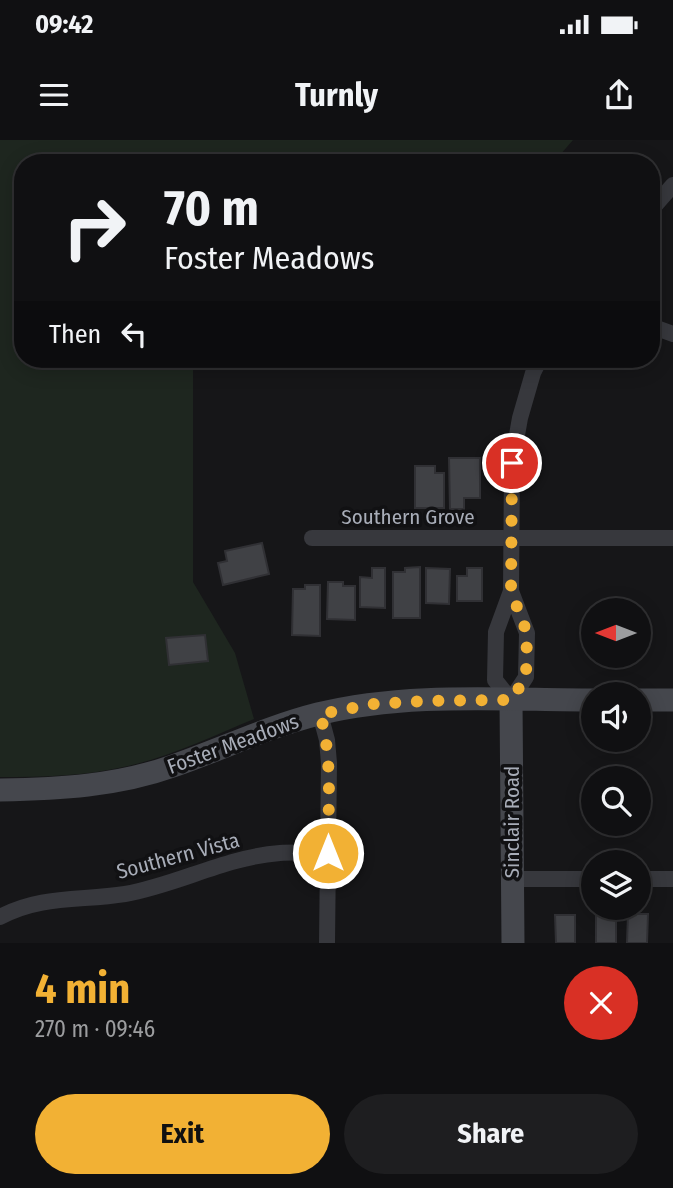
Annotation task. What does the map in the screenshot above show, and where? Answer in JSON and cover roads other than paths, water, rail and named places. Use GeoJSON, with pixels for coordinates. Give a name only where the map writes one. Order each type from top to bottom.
{"type":"FeatureCollection","features":[{"type":"Feature","properties":{"kind":"street"},"geometry":{"type":"LineString","coordinates":[[660,200],[673,185]]}},
{"type":"Feature","properties":{"kind":"street","name":"Sinclair Road"},"geometry":{"type":"LineString","coordinates":[[511,700],[495,680],[496,632],[511,591],[514,452],[520,418],[536,368]]}},
{"type":"Feature","properties":{"kind":"street","name":"Southern Grove"},"geometry":{"type":"LineString","coordinates":[[312,538],[673,538]]}},
{"type":"Feature","properties":{"kind":"street","name":"Sinclair Road"},"geometry":{"type":"LineString","coordinates":[[511,591],[527,633],[526,677],[511,700],[513,943]]}},
{"type":"Feature","properties":{"kind":"street"},"geometry":{"type":"LineString","coordinates":[[495,647],[527,647]]}},
{"type":"Feature","properties":{"kind":"street","name":"Foster Meadows"},"geometry":{"type":"LineString","coordinates":[[0,790],[51,790],[129,778],[172,767],[261,731],[320,714],[374,704],[581,700]]}},
{"type":"Feature","properties":{"kind":"street"},"geometry":{"type":"LineString","coordinates":[[651,700],[673,700]]}},
{"type":"Feature","properties":{"kind":"street"},"geometry":{"type":"LineString","coordinates":[[320,714],[327,740],[329,763],[327,943]]}},
{"type":"Feature","properties":{"kind":"street","name":"Southern Vista"},"geometry":{"type":"LineString","coordinates":[[0,918],[20,907],[43,901],[125,894],[256,857],[280,853],[328,853]]}},
{"type":"Feature","properties":{"kind":"street"},"geometry":{"type":"LineString","coordinates":[[512,879],[581,879]]}},
{"type":"Feature","properties":{"kind":"street"},"geometry":{"type":"LineString","coordinates":[[651,879],[673,879]]}}]}
